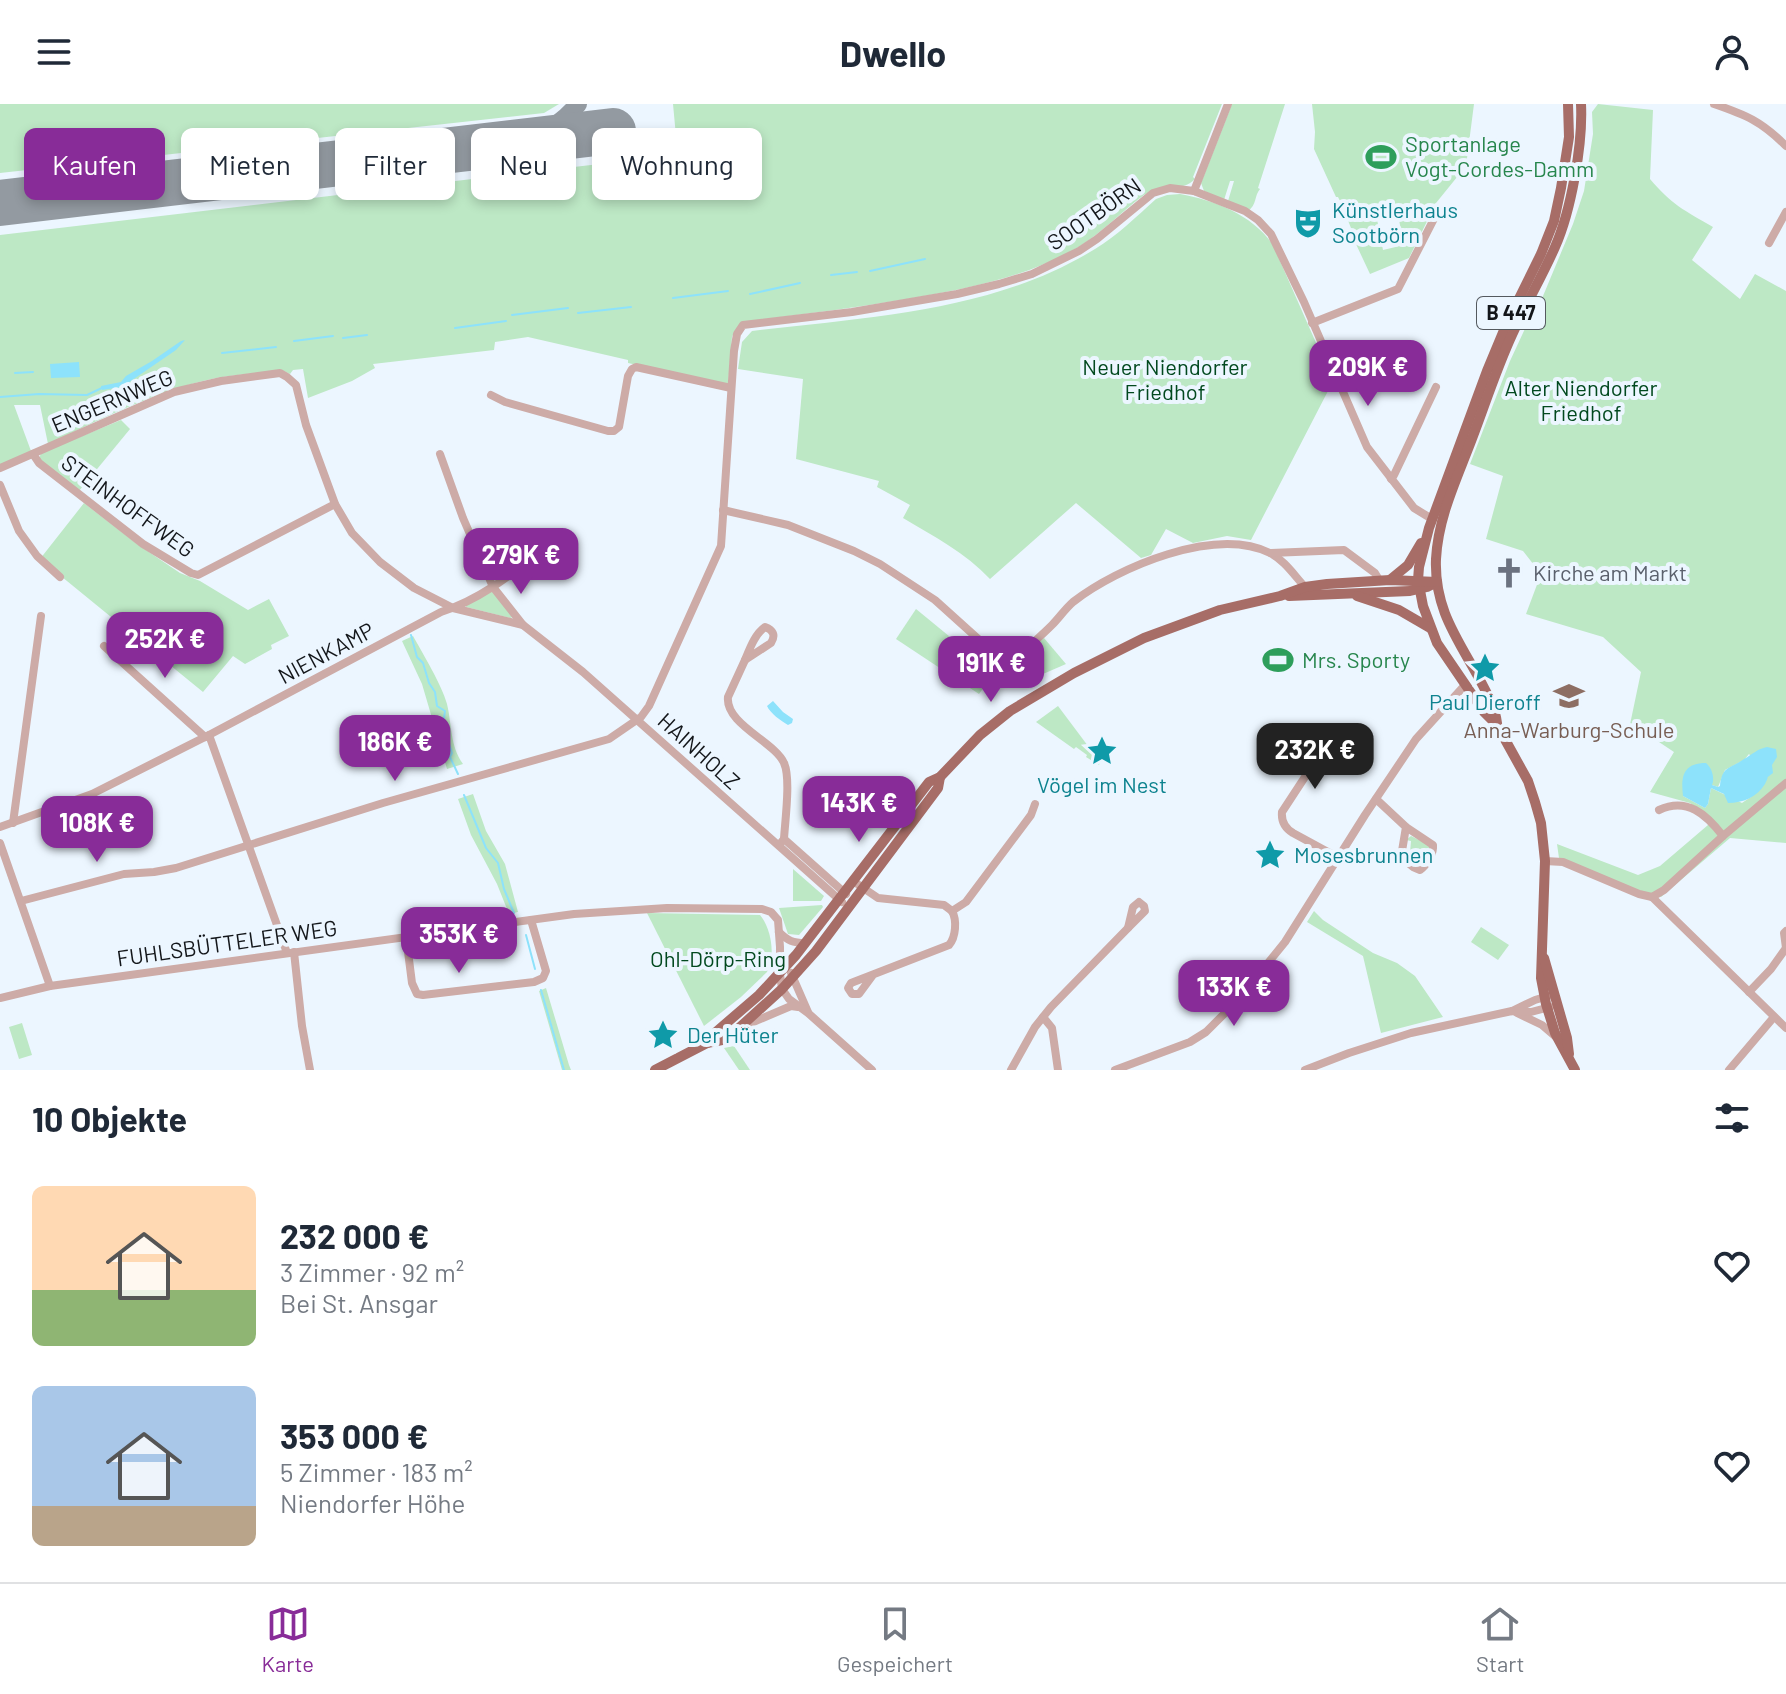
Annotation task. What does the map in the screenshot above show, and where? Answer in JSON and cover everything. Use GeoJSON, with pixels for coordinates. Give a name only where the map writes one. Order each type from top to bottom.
{"type":"FeatureCollection","features":[{"type":"Feature","properties":{"kind":"main road","name":"B 447"},"geometry":{"type":"LineString","coordinates":[[1497,725],[1484,712],[1437,643],[1419,584],[1425,539],[1498,342],[1551,232],[1566,162],[1568,104]]}},
{"type":"Feature","properties":{"kind":"main road","name":"B 447"},"geometry":{"type":"LineString","coordinates":[[1572,1065],[1567,1038],[1540,971],[1545,861],[1541,823],[1528,781],[1497,725],[1490,699],[1452,631],[1441,603],[1437,551],[1442,523],[1510,338],[1561,234],[1581,129],[1581,104]]}},
{"type":"Feature","properties":{"kind":"main road"},"geometry":{"type":"LineString","coordinates":[[1385,580],[1399,574],[1408,565],[1425,539]]}},
{"type":"Feature","properties":{"kind":"main road"},"geometry":{"type":"LineString","coordinates":[[655,1070],[707,1043],[784,970],[929,782],[940,777],[980,735],[1010,711],[1074,673],[1144,638],[1233,606],[1305,587],[1385,580],[1427,587],[1437,582]]}},
{"type":"Feature","properties":{"kind":"main road"},"geometry":{"type":"LineString","coordinates":[[1280,596],[1348,593],[1419,584]]}},
{"type":"Feature","properties":{"kind":"main road"},"geometry":{"type":"LineString","coordinates":[[1348,593],[1399,610],[1432,630]]}},
{"type":"Feature","properties":{"kind":"main road"},"geometry":{"type":"LineString","coordinates":[[707,1043],[722,1040],[739,1028],[793,978],[938,788],[940,777]]}},
{"type":"Feature","properties":{"kind":"main road","name":"B 447"},"geometry":{"type":"LineString","coordinates":[[1549,997],[1547,1009],[1557,1038],[1572,1065]]}},
{"type":"Feature","properties":{"kind":"street"},"geometry":{"type":"LineString","coordinates":[[1194,191],[1228,104]]}},
{"type":"Feature","properties":{"kind":"street"},"geometry":{"type":"LineString","coordinates":[[1714,104],[1762,124],[1786,146]]}},
{"type":"Feature","properties":{"kind":"street","name":"SOOTBÖRN"},"geometry":{"type":"LineString","coordinates":[[731,388],[734,351],[738,331],[743,325],[852,312],[999,284],[1032,274],[1079,251],[1153,193],[1170,188],[1194,191],[1245,211],[1265,226],[1277,244],[1367,447],[1418,512],[1432,519]]}},
{"type":"Feature","properties":{"kind":"street"},"geometry":{"type":"LineString","coordinates":[[1312,323],[1398,289],[1439,209]]}},
{"type":"Feature","properties":{"kind":"street"},"geometry":{"type":"LineString","coordinates":[[1769,243],[1786,212]]}},
{"type":"Feature","properties":{"kind":"street"},"geometry":{"type":"LineString","coordinates":[[21,901],[124,874],[176,868],[285,832],[609,739],[637,720],[649,706],[721,546],[731,388],[636,367],[628,376],[619,427],[614,431],[505,402],[491,395]]}},
{"type":"Feature","properties":{"kind":"street","name":"ENGERNWEG"},"geometry":{"type":"LineString","coordinates":[[0,468],[174,392],[280,373],[287,377]]}},
{"type":"Feature","properties":{"kind":"street","name":"HAINHOLZ"},"geometry":{"type":"LineString","coordinates":[[287,377],[296,385],[306,425],[335,504],[352,533],[380,562],[414,588],[453,608],[523,625]]}},
{"type":"Feature","properties":{"kind":"street"},"geometry":{"type":"LineString","coordinates":[[1391,479],[1436,387]]}},
{"type":"Feature","properties":{"kind":"street","name":"STEINHOFFWEG"},"geometry":{"type":"LineString","coordinates":[[33,454],[39,463],[143,544],[198,575],[335,504]]}},
{"type":"Feature","properties":{"kind":"street","name":"HAINHOLZ"},"geometry":{"type":"LineString","coordinates":[[440,454],[493,587],[523,625],[583,672],[852,904]]}},
{"type":"Feature","properties":{"kind":"street"},"geometry":{"type":"LineString","coordinates":[[0,485],[19,531],[37,556],[60,577]]}},
{"type":"Feature","properties":{"kind":"street"},"geometry":{"type":"LineString","coordinates":[[723,510],[788,525],[880,564],[935,600],[1004,664],[1011,662],[1072,604],[1101,583],[1159,558],[1214,545],[1246,545],[1271,553],[1344,550],[1385,580]]}},
{"type":"Feature","properties":{"kind":"street","name":"NIENKAMP"},"geometry":{"type":"LineString","coordinates":[[0,827],[92,794],[207,736],[493,587],[552,543]]}},
{"type":"Feature","properties":{"kind":"street"},"geometry":{"type":"LineString","coordinates":[[1271,553],[1305,587]]}},
{"type":"Feature","properties":{"kind":"street"},"geometry":{"type":"LineString","coordinates":[[13,823],[41,616]]}},
{"type":"Feature","properties":{"kind":"street"},"geometry":{"type":"LineString","coordinates":[[104,646],[207,736],[290,953],[310,1070]]}},
{"type":"Feature","properties":{"kind":"street"},"geometry":{"type":"LineString","coordinates":[[745,660],[727,704],[739,720],[784,761],[787,777],[781,842]]}},
{"type":"Feature","properties":{"kind":"street"},"geometry":{"type":"LineString","coordinates":[[1115,1070],[1184,1045],[1206,1032],[1249,988],[1285,942],[1416,739],[1465,685]]}},
{"type":"Feature","properties":{"kind":"street"},"geometry":{"type":"LineString","coordinates":[[1339,858],[1287,829],[1282,812],[1320,754],[1340,747]]}},
{"type":"Feature","properties":{"kind":"street"},"geometry":{"type":"LineString","coordinates":[[1652,897],[1664,890],[1786,783]]}},
{"type":"Feature","properties":{"kind":"street"},"geometry":{"type":"LineString","coordinates":[[1376,799],[1406,827],[1433,845],[1434,850],[1420,870],[1401,856],[1406,827]]}},
{"type":"Feature","properties":{"kind":"street"},"geometry":{"type":"LineString","coordinates":[[952,911],[966,902],[1031,815],[1035,804]]}},
{"type":"Feature","properties":{"kind":"street"},"geometry":{"type":"LineString","coordinates":[[1659,810],[1671,805],[1692,808],[1723,836]]}},
{"type":"Feature","properties":{"kind":"street"},"geometry":{"type":"LineString","coordinates":[[285,832],[291,843]]}},
{"type":"Feature","properties":{"kind":"street"},"geometry":{"type":"LineString","coordinates":[[0,843],[50,986]]}},
{"type":"Feature","properties":{"kind":"street"},"geometry":{"type":"LineString","coordinates":[[1545,861],[1563,862],[1652,897],[1782,1022],[1729,1070]]}},
{"type":"Feature","properties":{"kind":"street"},"geometry":{"type":"LineString","coordinates":[[853,881],[878,898],[944,905],[952,911],[955,920],[949,945],[873,975]]}},
{"type":"Feature","properties":{"kind":"street","name":"FUHLSBÜTTELER WEG"},"geometry":{"type":"LineString","coordinates":[[0,998],[50,986],[623,909],[762,909],[774,914],[779,932],[787,940],[805,943]]}},
{"type":"Feature","properties":{"kind":"street"},"geometry":{"type":"LineString","coordinates":[[406,936],[412,983],[417,994],[534,982],[543,978],[546,971],[531,920]]}},
{"type":"Feature","properties":{"kind":"street"},"geometry":{"type":"LineString","coordinates":[[1011,1070],[1028,1037],[1043,1017],[1128,928]]}},
{"type":"Feature","properties":{"kind":"street"},"geometry":{"type":"LineString","coordinates":[[1749,992],[1786,948],[1786,931]]}},
{"type":"Feature","properties":{"kind":"street"},"geometry":{"type":"LineString","coordinates":[[779,932],[784,970],[782,989],[789,999],[866,1068]]}},
{"type":"Feature","properties":{"kind":"street"},"geometry":{"type":"LineString","coordinates":[[784,970],[793,978],[808,1013]]}},
{"type":"Feature","properties":{"kind":"street"},"geometry":{"type":"LineString","coordinates":[[1305,1070],[1387,1040],[1512,1011],[1549,997]]}},
{"type":"Feature","properties":{"kind":"street"},"geometry":{"type":"LineString","coordinates":[[739,1028],[791,1006],[798,1007]]}},
{"type":"Feature","properties":{"kind":"street"},"geometry":{"type":"LineString","coordinates":[[1512,1011],[1547,1009]]}},
{"type":"Feature","properties":{"kind":"street"},"geometry":{"type":"LineString","coordinates":[[1512,1011],[1542,1025],[1557,1038]]}},
{"type":"Feature","properties":{"kind":"street"},"geometry":{"type":"LineString","coordinates":[[1043,1017],[1053,1032],[1058,1070]]}},
{"type":"Feature","properties":{"kind":"green space"},"geometry":{"type":"Polygon","coordinates":[[[0,104],[559,104],[544,113],[408,128],[335,128],[335,136],[319,138],[319,128],[181,128],[181,153],[165,155],[165,128],[24,128],[24,170],[0,173],[0,104]]]}},
{"type":"Feature","properties":{"kind":"green space"},"geometry":{"type":"Polygon","coordinates":[[[673,104],[1222,104],[1193,177],[1195,179],[1184,186],[1144,195],[1077,248],[1015,275],[973,286],[887,302],[743,322],[732,337],[728,385],[528,337],[495,342],[494,350],[373,364],[375,368],[352,381],[308,398],[303,369],[293,370],[290,374],[284,371],[216,378],[151,398],[48,444],[40,405],[14,405],[31,451],[0,465],[0,235],[296,200],[319,200],[319,197],[335,195],[335,200],[455,200],[455,181],[471,179],[471,200],[576,200],[576,167],[592,165],[592,200],[762,200],[762,128],[675,128],[673,104]]]}},
{"type":"Feature","properties":{"kind":"green space"},"geometry":{"type":"Polygon","coordinates":[[[1232,104],[1285,104],[1260,189],[1248,211],[1228,201],[1234,181],[1230,181],[1224,200],[1204,191],[1201,183],[1232,104]]]}},
{"type":"Feature","properties":{"kind":"green space","name":"Sportanlage Vogt-Cordes-Damm"},"geometry":{"type":"Polygon","coordinates":[[[1312,104],[1474,104],[1466,166],[1436,203],[1409,258],[1370,274],[1345,213],[1362,220],[1373,218],[1352,212],[1336,197],[1314,149],[1312,104]],[[1396,205],[1375,209],[1383,250],[1404,245],[1396,205]]]}},
{"type":"Feature","properties":{"kind":"green space","name":"Alter Niendorfer Friedhof"},"geometry":{"type":"Polygon","coordinates":[[[1598,104],[1653,110],[1650,179],[1679,206],[1713,227],[1692,260],[1740,299],[1755,274],[1786,291],[1786,843],[1730,838],[1661,897],[1559,858],[1557,844],[1638,875],[1660,866],[1711,819],[1690,803],[1650,792],[1674,752],[1656,740],[1628,734],[1641,672],[1603,637],[1526,614],[1541,574],[1523,551],[1486,539],[1503,476],[1470,464],[1510,361],[1543,296],[1573,224],[1584,191],[1593,134],[1592,112],[1598,104]],[[1749,754],[1725,770],[1718,787],[1712,785],[1712,772],[1684,791],[1683,796],[1705,808],[1711,788],[1742,803],[1760,789],[1767,777],[1749,754]]]}},
{"type":"Feature","properties":{"kind":"green space","name":"Neuer Niendorfer Friedhof"},"geometry":{"type":"Polygon","coordinates":[[[1180,194],[1232,210],[1265,234],[1273,245],[1324,361],[1321,370],[1329,389],[1251,540],[1227,536],[1193,543],[1166,529],[1151,555],[1141,558],[1076,503],[990,579],[960,553],[903,518],[910,505],[877,487],[879,481],[796,459],[803,379],[738,369],[742,342],[752,331],[885,316],[972,299],[1015,286],[1056,270],[1095,249],[1156,199],[1180,194]]]}},
{"type":"Feature","properties":{"kind":"green space"},"geometry":{"type":"Polygon","coordinates":[[[121,420],[130,429],[79,491],[39,459],[41,453],[121,420]]]}},
{"type":"Feature","properties":{"kind":"green space"},"geometry":{"type":"Polygon","coordinates":[[[84,503],[180,573],[200,581],[248,610],[269,599],[289,636],[245,664],[233,656],[203,692],[40,559],[84,503]]]}},
{"type":"Feature","properties":{"kind":"green space"},"geometry":{"type":"Polygon","coordinates":[[[492,591],[513,617],[466,607],[492,591]]]}},
{"type":"Feature","properties":{"kind":"green space"},"geometry":{"type":"Polygon","coordinates":[[[916,609],[994,673],[979,694],[896,639],[916,609]]]}},
{"type":"Feature","properties":{"kind":"green space"},"geometry":{"type":"Polygon","coordinates":[[[413,636],[445,696],[454,743],[463,764],[447,769],[422,684],[402,641],[413,636]]]}},
{"type":"Feature","properties":{"kind":"green space"},"geometry":{"type":"Polygon","coordinates":[[[1044,638],[1066,664],[1011,688],[999,676],[1044,638]]]}},
{"type":"Feature","properties":{"kind":"green space"},"geometry":{"type":"Polygon","coordinates":[[[1058,706],[1100,762],[1099,765],[1036,722],[1058,706]]]}},
{"type":"Feature","properties":{"kind":"green space"},"geometry":{"type":"Polygon","coordinates":[[[473,794],[486,831],[505,864],[518,912],[509,914],[471,835],[458,799],[473,794]]]}},
{"type":"Feature","properties":{"kind":"green space"},"geometry":{"type":"Polygon","coordinates":[[[1411,836],[1429,845],[1429,852],[1424,849],[1418,859],[1423,862],[1418,864],[1405,858],[1404,852],[1410,853],[1411,841],[1406,840],[1411,836]]]}},
{"type":"Feature","properties":{"kind":"green space"},"geometry":{"type":"Polygon","coordinates":[[[793,869],[824,896],[821,901],[793,901],[793,869]]]}},
{"type":"Feature","properties":{"kind":"green space"},"geometry":{"type":"Polygon","coordinates":[[[822,905],[799,935],[788,934],[779,908],[822,905]]]}},
{"type":"Feature","properties":{"kind":"green space"},"geometry":{"type":"Polygon","coordinates":[[[1314,911],[1373,953],[1397,963],[1415,976],[1443,1017],[1381,1033],[1363,956],[1307,922],[1314,911]]]}},
{"type":"Feature","properties":{"kind":"green space","name":"Ohl-Dörp-Ring"},"geometry":{"type":"Polygon","coordinates":[[[647,913],[760,915],[771,942],[767,972],[704,1026],[647,913]]]}},
{"type":"Feature","properties":{"kind":"green space"},"geometry":{"type":"Polygon","coordinates":[[[1481,927],[1509,945],[1498,960],[1471,942],[1481,927]]]}},
{"type":"Feature","properties":{"kind":"green space"},"geometry":{"type":"Polygon","coordinates":[[[546,988],[571,1070],[562,1070],[539,991],[546,988]]]}},
{"type":"Feature","properties":{"kind":"green space"},"geometry":{"type":"Polygon","coordinates":[[[22,1023],[32,1055],[19,1059],[9,1027],[22,1023]]]}},
{"type":"Feature","properties":{"kind":"green space"},"geometry":{"type":"Polygon","coordinates":[[[734,1046],[750,1070],[739,1070],[724,1048],[734,1046]]]}},
{"type":"Feature","properties":{"kind":"water"},"geometry":{"type":"Polygon","coordinates":[[[185,340],[176,350],[122,387],[102,390],[101,386],[121,382],[185,340]]]}},
{"type":"Feature","properties":{"kind":"water"},"geometry":{"type":"Polygon","coordinates":[[[79,362],[80,377],[51,378],[50,364],[79,362]]]}},
{"type":"Feature","properties":{"kind":"water"},"geometry":{"type":"Polygon","coordinates":[[[773,701],[793,719],[792,723],[788,725],[771,711],[767,706],[773,701]]]}},
{"type":"Feature","properties":{"kind":"water"},"geometry":{"type":"Polygon","coordinates":[[[1767,747],[1776,749],[1773,773],[1754,796],[1728,803],[1724,794],[1711,788],[1705,808],[1683,796],[1683,778],[1692,766],[1706,763],[1712,773],[1712,785],[1718,787],[1728,768],[1767,747]]]}},
{"type":"Feature","properties":{"kind":"waterway"},"geometry":{"type":"LineString","coordinates":[[870,271],[925,259]]}},
{"type":"Feature","properties":{"kind":"waterway"},"geometry":{"type":"LineString","coordinates":[[831,275],[857,272]]}},
{"type":"Feature","properties":{"kind":"waterway"},"geometry":{"type":"LineString","coordinates":[[750,294],[800,283]]}},
{"type":"Feature","properties":{"kind":"waterway"},"geometry":{"type":"LineString","coordinates":[[673,298],[728,291]]}},
{"type":"Feature","properties":{"kind":"waterway"},"geometry":{"type":"LineString","coordinates":[[578,313],[631,307]]}},
{"type":"Feature","properties":{"kind":"waterway"},"geometry":{"type":"LineString","coordinates":[[512,315],[568,308]]}},
{"type":"Feature","properties":{"kind":"waterway"},"geometry":{"type":"LineString","coordinates":[[455,328],[506,321]]}},
{"type":"Feature","properties":{"kind":"waterway"},"geometry":{"type":"LineString","coordinates":[[343,338],[367,335]]}},
{"type":"Feature","properties":{"kind":"waterway"},"geometry":{"type":"LineString","coordinates":[[294,341],[333,336]]}},
{"type":"Feature","properties":{"kind":"waterway"},"geometry":{"type":"LineString","coordinates":[[222,353],[276,347]]}},
{"type":"Feature","properties":{"kind":"waterway"},"geometry":{"type":"LineString","coordinates":[[15,373],[33,372]]}},
{"type":"Feature","properties":{"kind":"waterway"},"geometry":{"type":"LineString","coordinates":[[0,397],[87,395],[104,387]]}},
{"type":"Feature","properties":{"kind":"waterway"},"geometry":{"type":"LineString","coordinates":[[411,635],[417,657],[423,663],[435,692],[437,706],[445,711],[443,725],[452,753],[450,757],[458,774]]}},
{"type":"Feature","properties":{"kind":"waterway"},"geometry":{"type":"LineString","coordinates":[[464,795],[486,848],[498,863],[514,913]]}},
{"type":"Feature","properties":{"kind":"waterway"},"geometry":{"type":"LineString","coordinates":[[526,935],[535,969]]}},
{"type":"Feature","properties":{"kind":"waterway"},"geometry":{"type":"LineString","coordinates":[[541,990],[564,1070]]}},
{"type":"Feature","properties":{"kind":"taxiway"},"geometry":{"type":"LineString","coordinates":[[551,128],[578,104]]}},
{"type":"Feature","properties":{"kind":"runway"},"geometry":{"type":"LineString","coordinates":[[0,203],[592,133]]}},
{"type":"Feature","properties":{"kind":"place","name":"Sportanlage Vogt-Cordes-Damm"},"geometry":{"type":"Point","coordinates":[1381,157]}},
{"type":"Feature","properties":{"kind":"place","name":"Künstlerhaus Sootbörn"},"geometry":{"type":"Point","coordinates":[1308,223]}},
{"type":"Feature","properties":{"kind":"place","name":"Kirche am Markt"},"geometry":{"type":"Point","coordinates":[1509,573]}},
{"type":"Feature","properties":{"kind":"place","name":"Mrs. Sporty"},"geometry":{"type":"Point","coordinates":[1278,660]}},
{"type":"Feature","properties":{"kind":"place","name":"Paul Dieroff"},"geometry":{"type":"Point","coordinates":[1485,668]}},
{"type":"Feature","properties":{"kind":"place","name":"Anna-Warburg-Schule"},"geometry":{"type":"Point","coordinates":[1569,696]}},
{"type":"Feature","properties":{"kind":"place","name":"Vögel im Nest"},"geometry":{"type":"Point","coordinates":[1102,751]}},
{"type":"Feature","properties":{"kind":"place","name":"Mosesbrunnen"},"geometry":{"type":"Point","coordinates":[1270,855]}},
{"type":"Feature","properties":{"kind":"place","name":"Der Hüter"},"geometry":{"type":"Point","coordinates":[663,1035]}}]}
